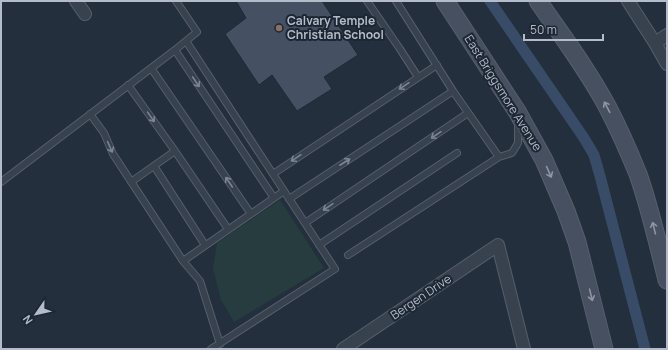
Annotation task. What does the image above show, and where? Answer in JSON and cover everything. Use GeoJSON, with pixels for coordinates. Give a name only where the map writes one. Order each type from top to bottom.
{"type":"FeatureCollection","features":[{"type":"Feature","properties":{"kind":"main road","name":"East Briggsmore Avenue"},"geometry":{"type":"LineString","coordinates":[[444,1],[518,113],[544,160],[566,210],[577,242],[604,349]]}},
{"type":"Feature","properties":{"kind":"main road"},"geometry":{"type":"LineString","coordinates":[[538,1],[588,74],[607,106],[624,140],[638,175],[664,254],[667,280]]}},
{"type":"Feature","properties":{"kind":"street"},"geometry":{"type":"LineString","coordinates":[[76,1],[85,14]]}},
{"type":"Feature","properties":{"kind":"street"},"geometry":{"type":"LineString","coordinates":[[628,1],[667,64]]}},
{"type":"Feature","properties":{"kind":"street"},"geometry":{"type":"LineString","coordinates":[[655,43],[667,35]]}},
{"type":"Feature","properties":{"kind":"street","name":"Bergen Drive"},"geometry":{"type":"LineString","coordinates":[[348,348],[498,245],[524,349]]}},
{"type":"Feature","properties":{"kind":"lane"},"geometry":{"type":"LineString","coordinates":[[1,182],[197,32],[176,1]]}},
{"type":"Feature","properties":{"kind":"lane"},"geometry":{"type":"LineString","coordinates":[[367,1],[418,77]]}},
{"type":"Feature","properties":{"kind":"lane"},"geometry":{"type":"LineString","coordinates":[[396,1],[453,91],[499,157]]}},
{"type":"Feature","properties":{"kind":"lane"},"geometry":{"type":"LineString","coordinates":[[186,41],[335,269],[211,349]]}},
{"type":"Feature","properties":{"kind":"lane"},"geometry":{"type":"LineString","coordinates":[[175,50],[274,198]]}},
{"type":"Feature","properties":{"kind":"lane"},"geometry":{"type":"LineString","coordinates":[[272,174],[437,65]]}},
{"type":"Feature","properties":{"kind":"lane"},"geometry":{"type":"LineString","coordinates":[[151,68],[251,214]]}},
{"type":"Feature","properties":{"kind":"lane"},"geometry":{"type":"LineString","coordinates":[[128,85],[228,229]]}},
{"type":"Feature","properties":{"kind":"lane"},"geometry":{"type":"LineString","coordinates":[[289,199],[453,91]]}},
{"type":"Feature","properties":{"kind":"lane"},"geometry":{"type":"LineString","coordinates":[[304,223],[468,113]]}},
{"type":"Feature","properties":{"kind":"lane"},"geometry":{"type":"LineString","coordinates":[[348,255],[499,157],[512,153],[518,143],[518,113]]}},
{"type":"Feature","properties":{"kind":"lane"},"geometry":{"type":"LineString","coordinates":[[90,114],[104,133],[113,154],[131,182],[183,260],[200,281],[220,344]]}},
{"type":"Feature","properties":{"kind":"lane"},"geometry":{"type":"LineString","coordinates":[[131,182],[175,151]]}},
{"type":"Feature","properties":{"kind":"lane"},"geometry":{"type":"LineString","coordinates":[[319,246],[458,154]]}},
{"type":"Feature","properties":{"kind":"lane"},"geometry":{"type":"LineString","coordinates":[[154,166],[205,245]]}},
{"type":"Feature","properties":{"kind":"lane"},"geometry":{"type":"LineString","coordinates":[[183,260],[284,191]]}},
{"type":"Feature","properties":{"kind":"green space"},"geometry":{"type":"Polygon","coordinates":[[[280,200],[324,268],[234,322],[221,300],[213,269],[217,243],[280,200]]]}},
{"type":"Feature","properties":{"kind":"building"},"geometry":{"type":"Polygon","coordinates":[[[236,1],[322,1],[358,55],[324,77],[332,89],[297,111],[272,75],[259,85],[225,34],[246,18],[236,1]]]}},
{"type":"Feature","properties":{"kind":"waterway"},"geometry":{"type":"LineString","coordinates":[[490,1],[584,138],[594,155],[645,349]]}},
{"type":"Feature","properties":{"kind":"place","name":"Calvary Temple Christian School"},"geometry":{"type":"Point","coordinates":[279,28]}}]}
